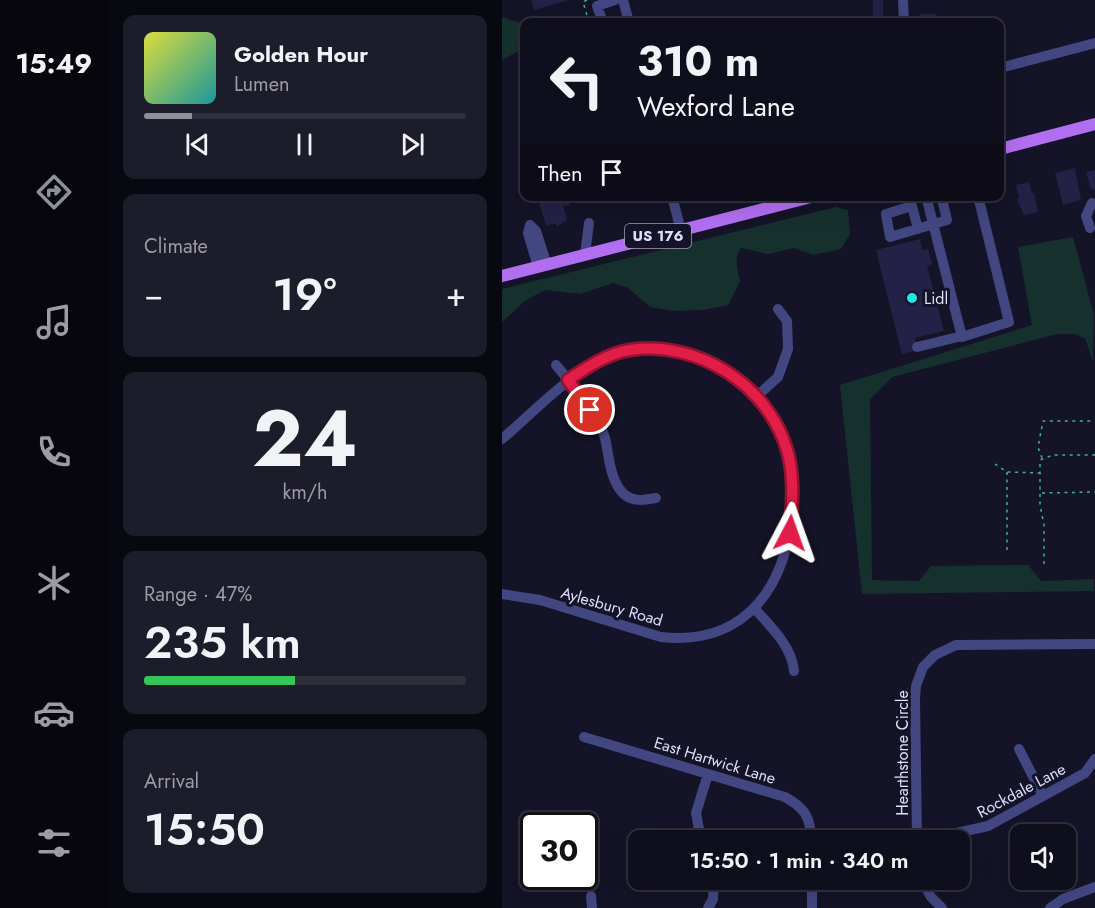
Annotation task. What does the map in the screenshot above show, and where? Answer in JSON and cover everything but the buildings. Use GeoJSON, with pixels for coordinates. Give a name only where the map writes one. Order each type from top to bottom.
{"type":"FeatureCollection","features":[{"type":"Feature","properties":{"kind":"main road"},"geometry":{"type":"LineString","coordinates":[[1004,147],[1094,124]]}},
{"type":"Feature","properties":{"kind":"main road","name":"US 176"},"geometry":{"type":"LineString","coordinates":[[502,276],[793,201]]}},
{"type":"Feature","properties":{"kind":"street"},"geometry":{"type":"LineString","coordinates":[[602,18],[597,6],[615,0]]}},
{"type":"Feature","properties":{"kind":"street"},"geometry":{"type":"LineString","coordinates":[[623,0],[628,18]]}},
{"type":"Feature","properties":{"kind":"street"},"geometry":{"type":"LineString","coordinates":[[903,0],[904,18]]}},
{"type":"Feature","properties":{"kind":"street"},"geometry":{"type":"LineString","coordinates":[[1004,67],[1094,43]]}},
{"type":"Feature","properties":{"kind":"street"},"geometry":{"type":"LineString","coordinates":[[673,201],[681,231]]}},
{"type":"Feature","properties":{"kind":"street"},"geometry":{"type":"LineString","coordinates":[[927,201],[962,336]]}},
{"type":"Feature","properties":{"kind":"street"},"geometry":{"type":"LineString","coordinates":[[918,229],[947,220],[942,201]]}},
{"type":"Feature","properties":{"kind":"street"},"geometry":{"type":"LineString","coordinates":[[918,346],[1009,322],[979,201]]}},
{"type":"Feature","properties":{"kind":"street"},"geometry":{"type":"LineString","coordinates":[[1090,228],[1086,216],[1092,203]]}},
{"type":"Feature","properties":{"kind":"street"},"geometry":{"type":"LineString","coordinates":[[585,255],[589,223]]}},
{"type":"Feature","properties":{"kind":"street"},"geometry":{"type":"LineString","coordinates":[[757,396],[778,377],[788,350],[787,321],[778,309]]}},
{"type":"Feature","properties":{"kind":"street","name":"Aylesbury Road"},"geometry":{"type":"LineString","coordinates":[[502,439],[568,380],[585,369],[629,350],[655,349],[690,354],[725,370],[757,396],[775,422],[787,451],[793,484],[790,533],[777,579],[754,608],[712,633],[678,639],[641,632],[540,600],[502,594]]}},
{"type":"Feature","properties":{"kind":"street"},"geometry":{"type":"LineString","coordinates":[[556,365],[598,422],[616,480],[625,495],[642,501],[656,498]]}},
{"type":"Feature","properties":{"kind":"street"},"geometry":{"type":"LineString","coordinates":[[754,608],[776,632],[793,659],[794,671]]}},
{"type":"Feature","properties":{"kind":"street","name":"Hearthstone Circle"},"geometry":{"type":"LineString","coordinates":[[917,830],[916,686],[923,667],[935,655],[956,645],[1094,644]]}},
{"type":"Feature","properties":{"kind":"street","name":"East Hartwick Lane"},"geometry":{"type":"LineString","coordinates":[[584,737],[785,797],[805,811],[811,822],[811,830]]}},
{"type":"Feature","properties":{"kind":"street"},"geometry":{"type":"LineString","coordinates":[[1019,748],[1043,796]]}},
{"type":"Feature","properties":{"kind":"street","name":"Rockdale Lane"},"geometry":{"type":"LineString","coordinates":[[970,832],[988,826],[1085,772],[1094,759]]}},
{"type":"Feature","properties":{"kind":"street"},"geometry":{"type":"LineString","coordinates":[[699,830],[696,813],[708,774]]}},
{"type":"Feature","properties":{"kind":"street"},"geometry":{"type":"LineString","coordinates":[[1050,908],[1063,898],[1094,887]]}},
{"type":"Feature","properties":{"kind":"street"},"geometry":{"type":"LineString","coordinates":[[708,908],[713,899],[713,890]]}},
{"type":"Feature","properties":{"kind":"street"},"geometry":{"type":"LineString","coordinates":[[812,890],[812,908]]}},
{"type":"Feature","properties":{"kind":"street"},"geometry":{"type":"LineString","coordinates":[[927,890],[942,908]]}},
{"type":"Feature","properties":{"kind":"path"},"geometry":{"type":"LineString","coordinates":[[587,0],[583,2],[588,18]]}},
{"type":"Feature","properties":{"kind":"path"},"geometry":{"type":"LineString","coordinates":[[1043,459],[1038,447],[1043,421],[1094,421]]}},
{"type":"Feature","properties":{"kind":"path"},"geometry":{"type":"LineString","coordinates":[[1044,564],[1040,460],[1053,455],[1094,455]]}},
{"type":"Feature","properties":{"kind":"path"},"geometry":{"type":"LineString","coordinates":[[994,464],[1007,472],[1040,473]]}},
{"type":"Feature","properties":{"kind":"path"},"geometry":{"type":"LineString","coordinates":[[1007,472],[1007,553]]}},
{"type":"Feature","properties":{"kind":"path"},"geometry":{"type":"LineString","coordinates":[[1042,493],[1094,492]]}},
{"type":"Feature","properties":{"kind":"green space"},"geometry":{"type":"Polygon","coordinates":[[[502,17],[520,23],[520,50],[502,60],[502,17]]]}},
{"type":"Feature","properties":{"kind":"green space"},"geometry":{"type":"Polygon","coordinates":[[[836,207],[848,210],[850,234],[841,249],[813,255],[794,248],[768,254],[741,248],[737,260],[740,281],[728,305],[703,310],[673,311],[650,307],[628,288],[613,283],[580,294],[545,290],[526,300],[502,322],[502,289],[836,207]]]}},
{"type":"Feature","properties":{"kind":"green space"},"geometry":{"type":"Polygon","coordinates":[[[1073,237],[1094,315],[1093,362],[1085,338],[1074,334],[1057,334],[892,377],[870,399],[872,580],[919,581],[931,566],[1028,565],[1041,581],[1094,579],[1094,591],[862,594],[840,385],[1032,325],[1018,247],[1073,237]]]}},
{"type":"Feature","properties":{"kind":"place","name":"Lidl"},"geometry":{"type":"Point","coordinates":[912,298]}},
{"type":"Feature","properties":{"kind":"route"},"geometry":{"type":"LineString","coordinates":[[590,410],[568,380],[605,359],[629,350],[655,349],[690,354],[725,370],[757,396],[775,422],[787,451],[793,484],[790,533]]}}]}
